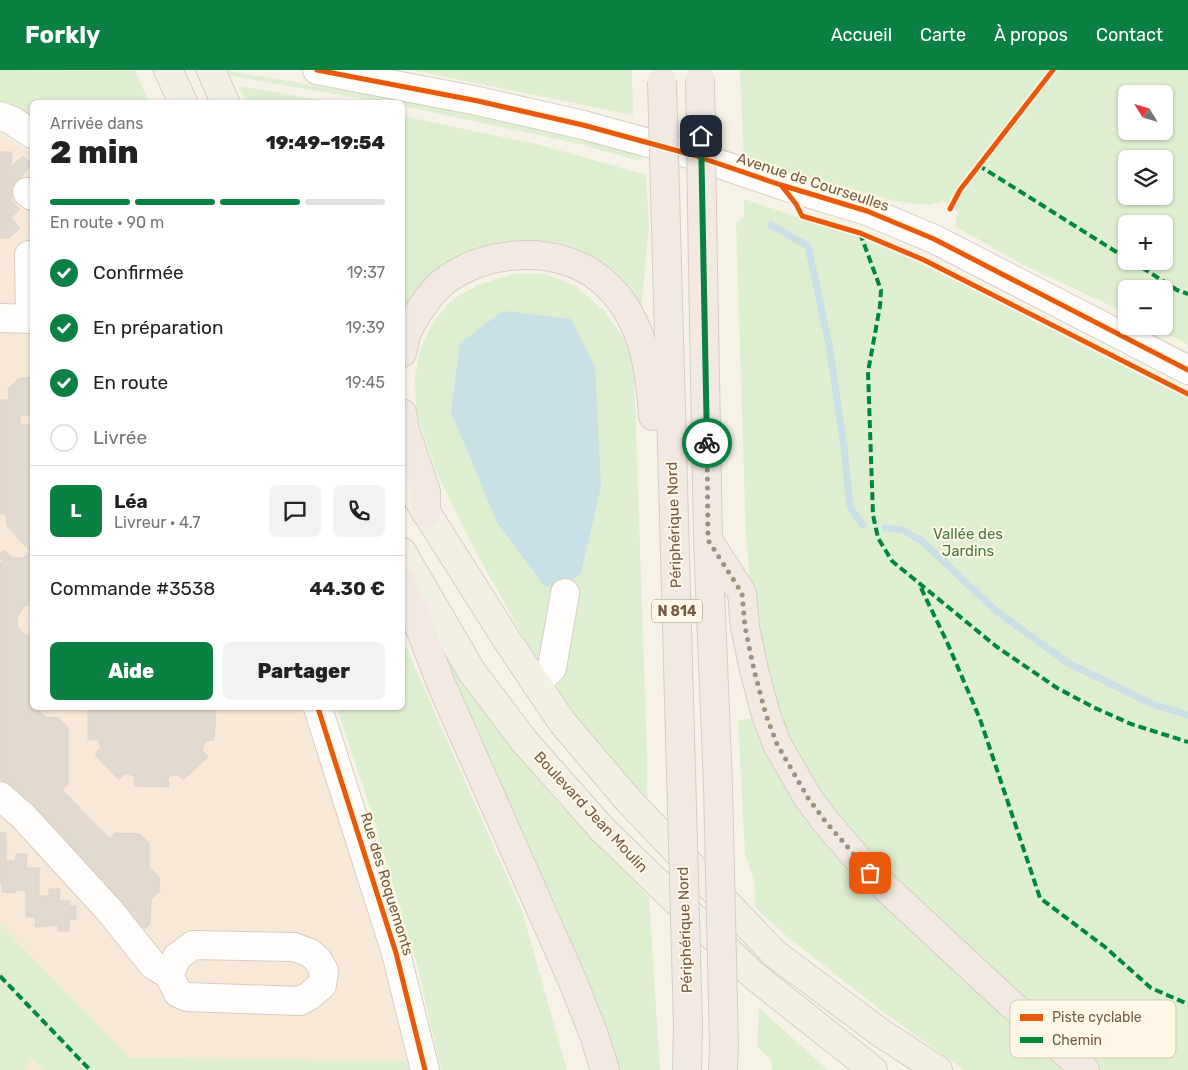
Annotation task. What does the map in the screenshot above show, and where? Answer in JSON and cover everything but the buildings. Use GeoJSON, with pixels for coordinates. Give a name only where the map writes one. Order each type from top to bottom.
{"type":"FeatureCollection","features":[{"type":"Feature","properties":{"kind":"highway","name":"Périphérique Nord"},"geometry":{"type":"LineString","coordinates":[[662,75],[688,1070]]}},
{"type":"Feature","properties":{"kind":"highway","name":"N 814"},"geometry":{"type":"LineString","coordinates":[[700,75],[708,540],[718,785],[724,1058]]}},
{"type":"Feature","properties":{"kind":"highway"},"geometry":{"type":"LineString","coordinates":[[405,340],[407,332],[418,312],[441,285],[464,269],[486,261],[510,256],[535,254],[554,257],[570,263],[600,279],[615,294],[636,326],[643,344],[651,380],[654,422],[672,450]]}},
{"type":"Feature","properties":{"kind":"highway"},"geometry":{"type":"LineString","coordinates":[[405,426],[426,492],[426,513]]}},
{"type":"Feature","properties":{"kind":"highway"},"geometry":{"type":"LineString","coordinates":[[708,540],[742,593],[745,627],[766,715],[777,744],[808,798],[870,873],[1010,1003]]}},
{"type":"Feature","properties":{"kind":"highway"},"geometry":{"type":"LineString","coordinates":[[405,590],[442,686],[573,982],[594,1035],[605,1070]]}},
{"type":"Feature","properties":{"kind":"highway"},"geometry":{"type":"LineString","coordinates":[[1072,1058],[1085,1070]]}},
{"type":"Feature","properties":{"kind":"main road"},"geometry":{"type":"LineString","coordinates":[[168,70],[182,100]]}},
{"type":"Feature","properties":{"kind":"main road"},"geometry":{"type":"LineString","coordinates":[[211,70],[224,100]]}},
{"type":"Feature","properties":{"kind":"main road"},"geometry":{"type":"LineString","coordinates":[[405,479],[507,640],[562,722],[629,801],[776,954],[881,1032],[938,1070]]}},
{"type":"Feature","properties":{"kind":"main road","name":"Boulevard Jean Moulin"},"geometry":{"type":"LineString","coordinates":[[405,557],[472,672],[525,742],[603,830],[753,975],[873,1070]]}},
{"type":"Feature","properties":{"kind":"street","name":"Avenue de Courseulles"},"geometry":{"type":"LineString","coordinates":[[317,70],[478,101],[583,125],[693,156],[781,185],[867,210],[934,239],[1188,370]]}},
{"type":"Feature","properties":{"kind":"street"},"geometry":{"type":"LineString","coordinates":[[0,116],[11,120],[30,133]]}},
{"type":"Feature","properties":{"kind":"street"},"geometry":{"type":"LineString","coordinates":[[29,256],[30,288]]}},
{"type":"Feature","properties":{"kind":"street"},"geometry":{"type":"LineString","coordinates":[[0,318],[30,319]]}},
{"type":"Feature","properties":{"kind":"street"},"geometry":{"type":"LineString","coordinates":[[536,684],[552,668],[565,593]]}},
{"type":"Feature","properties":{"kind":"street","name":"Rue des Roquemonts"},"geometry":{"type":"LineString","coordinates":[[319,710],[396,953],[425,1070]]}},
{"type":"Feature","properties":{"kind":"street"},"geometry":{"type":"LineString","coordinates":[[0,796],[23,816],[109,910],[154,965],[170,974],[178,993],[187,997],[300,1001],[322,985],[324,971],[318,960],[310,953],[294,947],[193,945],[177,957],[170,974]]}},
{"type":"Feature","properties":{"kind":"shaded area"},"geometry":{"type":"Polygon","coordinates":[[[0,133],[30,153],[30,710],[302,710],[339,821],[385,971],[409,1070],[0,1070],[0,133]]]}},
{"type":"Feature","properties":{"kind":"green space"},"geometry":{"type":"Polygon","coordinates":[[[0,70],[135,71],[148,100],[30,100],[30,115],[0,102],[0,70]]]}},
{"type":"Feature","properties":{"kind":"green space"},"geometry":{"type":"Polygon","coordinates":[[[412,70],[632,70],[633,115],[412,70]]]}},
{"type":"Feature","properties":{"kind":"green space"},"geometry":{"type":"Polygon","coordinates":[[[740,70],[1188,70],[1188,345],[1169,335],[1173,335],[1173,280],[1118,280],[1118,309],[1018,262],[955,226],[958,211],[944,201],[929,205],[895,201],[744,159],[740,70]]]}},
{"type":"Feature","properties":{"kind":"green space"},"geometry":{"type":"Polygon","coordinates":[[[229,71],[400,100],[369,100],[231,76],[229,71]]]}},
{"type":"Feature","properties":{"kind":"green space"},"geometry":{"type":"Polygon","coordinates":[[[239,86],[320,100],[244,100],[239,86]]]}},
{"type":"Feature","properties":{"kind":"green space"},"geometry":{"type":"Polygon","coordinates":[[[405,101],[562,135],[642,156],[640,161],[576,143],[405,106],[405,101]]]}},
{"type":"Feature","properties":{"kind":"green space"},"geometry":{"type":"Polygon","coordinates":[[[405,116],[540,145],[646,175],[649,226],[641,312],[510,244],[405,318],[405,116]]]}},
{"type":"Feature","properties":{"kind":"green space","name":"Vallée des Jardins"},"geometry":{"type":"Polygon","coordinates":[[[744,199],[890,248],[1188,399],[1188,1070],[1097,1070],[1084,1058],[1176,1058],[1176,1000],[1021,1000],[877,868],[803,771],[772,710],[754,628],[746,536],[736,223],[744,217],[744,199]]]}},
{"type":"Feature","properties":{"kind":"green space"},"geometry":{"type":"Polygon","coordinates":[[[513,274],[545,274],[576,286],[605,312],[625,340],[634,370],[647,755],[647,811],[579,720],[530,649],[470,541],[436,471],[416,412],[415,379],[420,350],[433,322],[452,300],[478,285],[513,274]],[[601,487],[563,587],[581,574],[601,487]]]}},
{"type":"Feature","properties":{"kind":"green space"},"geometry":{"type":"Polygon","coordinates":[[[420,607],[483,709],[555,800],[649,897],[660,1070],[619,1070],[606,1030],[575,951],[477,742],[420,607]]]}},
{"type":"Feature","properties":{"kind":"green space"},"geometry":{"type":"Polygon","coordinates":[[[405,645],[522,911],[567,1070],[441,1070],[417,964],[370,807],[338,710],[405,710],[405,645]]]}},
{"type":"Feature","properties":{"kind":"green space"},"geometry":{"type":"Polygon","coordinates":[[[757,718],[764,745],[1010,1006],[1010,1058],[1059,1058],[1070,1070],[964,1070],[882,1011],[783,933],[755,907],[755,884],[745,853],[738,720],[757,718]]]}},
{"type":"Feature","properties":{"kind":"green space"},"geometry":{"type":"Polygon","coordinates":[[[0,924],[130,1058],[407,1061],[409,1070],[43,1070],[32,1058],[24,1070],[0,1070],[0,924]]]}},
{"type":"Feature","properties":{"kind":"green space"},"geometry":{"type":"Polygon","coordinates":[[[759,1008],[828,1070],[772,1070],[772,1060],[757,1047],[759,1008]]]}},
{"type":"Feature","properties":{"kind":"water"},"geometry":{"type":"Polygon","coordinates":[[[503,311],[571,319],[595,367],[601,487],[581,574],[563,587],[544,586],[497,522],[451,412],[460,343],[503,311]]]}},
{"type":"Feature","properties":{"kind":"waterway"},"geometry":{"type":"LineString","coordinates":[[771,225],[808,246],[829,344],[845,454],[850,507],[863,525]]}},
{"type":"Feature","properties":{"kind":"waterway"},"geometry":{"type":"LineString","coordinates":[[885,528],[903,530],[922,541],[995,610],[1068,663],[1152,704],[1188,715]]}},
{"type":"Feature","properties":{"kind":"marked path"},"geometry":{"type":"LineString","coordinates":[[978,165],[1118,253]]}},
{"type":"Feature","properties":{"kind":"marked path"},"geometry":{"type":"LineString","coordinates":[[860,233],[881,290],[880,306],[868,372],[873,515],[878,538],[892,561],[997,647],[1057,688],[1131,724],[1188,742]]}},
{"type":"Feature","properties":{"kind":"marked path"},"geometry":{"type":"LineString","coordinates":[[1146,270],[1177,290],[1188,294]]}},
{"type":"Feature","properties":{"kind":"marked path"},"geometry":{"type":"LineString","coordinates":[[921,588],[947,642],[980,719],[1040,898],[1105,947],[1151,988],[1188,1004]]}},
{"type":"Feature","properties":{"kind":"marked path"},"geometry":{"type":"LineString","coordinates":[[0,976],[90,1070]]}},
{"type":"Feature","properties":{"kind":"cycle path"},"geometry":{"type":"LineString","coordinates":[[317,70],[478,101],[583,125],[693,155],[781,185],[867,211],[934,239],[1188,370]]}},
{"type":"Feature","properties":{"kind":"cycle path"},"geometry":{"type":"LineString","coordinates":[[950,209],[960,190],[1053,70]]}},
{"type":"Feature","properties":{"kind":"cycle path"},"geometry":{"type":"LineString","coordinates":[[781,185],[796,204],[802,216],[860,233],[924,260],[1188,394]]}},
{"type":"Feature","properties":{"kind":"cycle path"},"geometry":{"type":"LineString","coordinates":[[319,710],[396,953],[425,1070]]}},
{"type":"Feature","properties":{"kind":"way so far"},"geometry":{"type":"LineString","coordinates":[[707,443],[708,540],[742,593],[745,627],[766,715],[777,744],[791,772],[808,798],[870,873]]}},
{"type":"Feature","properties":{"kind":"route"},"geometry":{"type":"LineString","coordinates":[[701,136],[707,443]]}}]}
